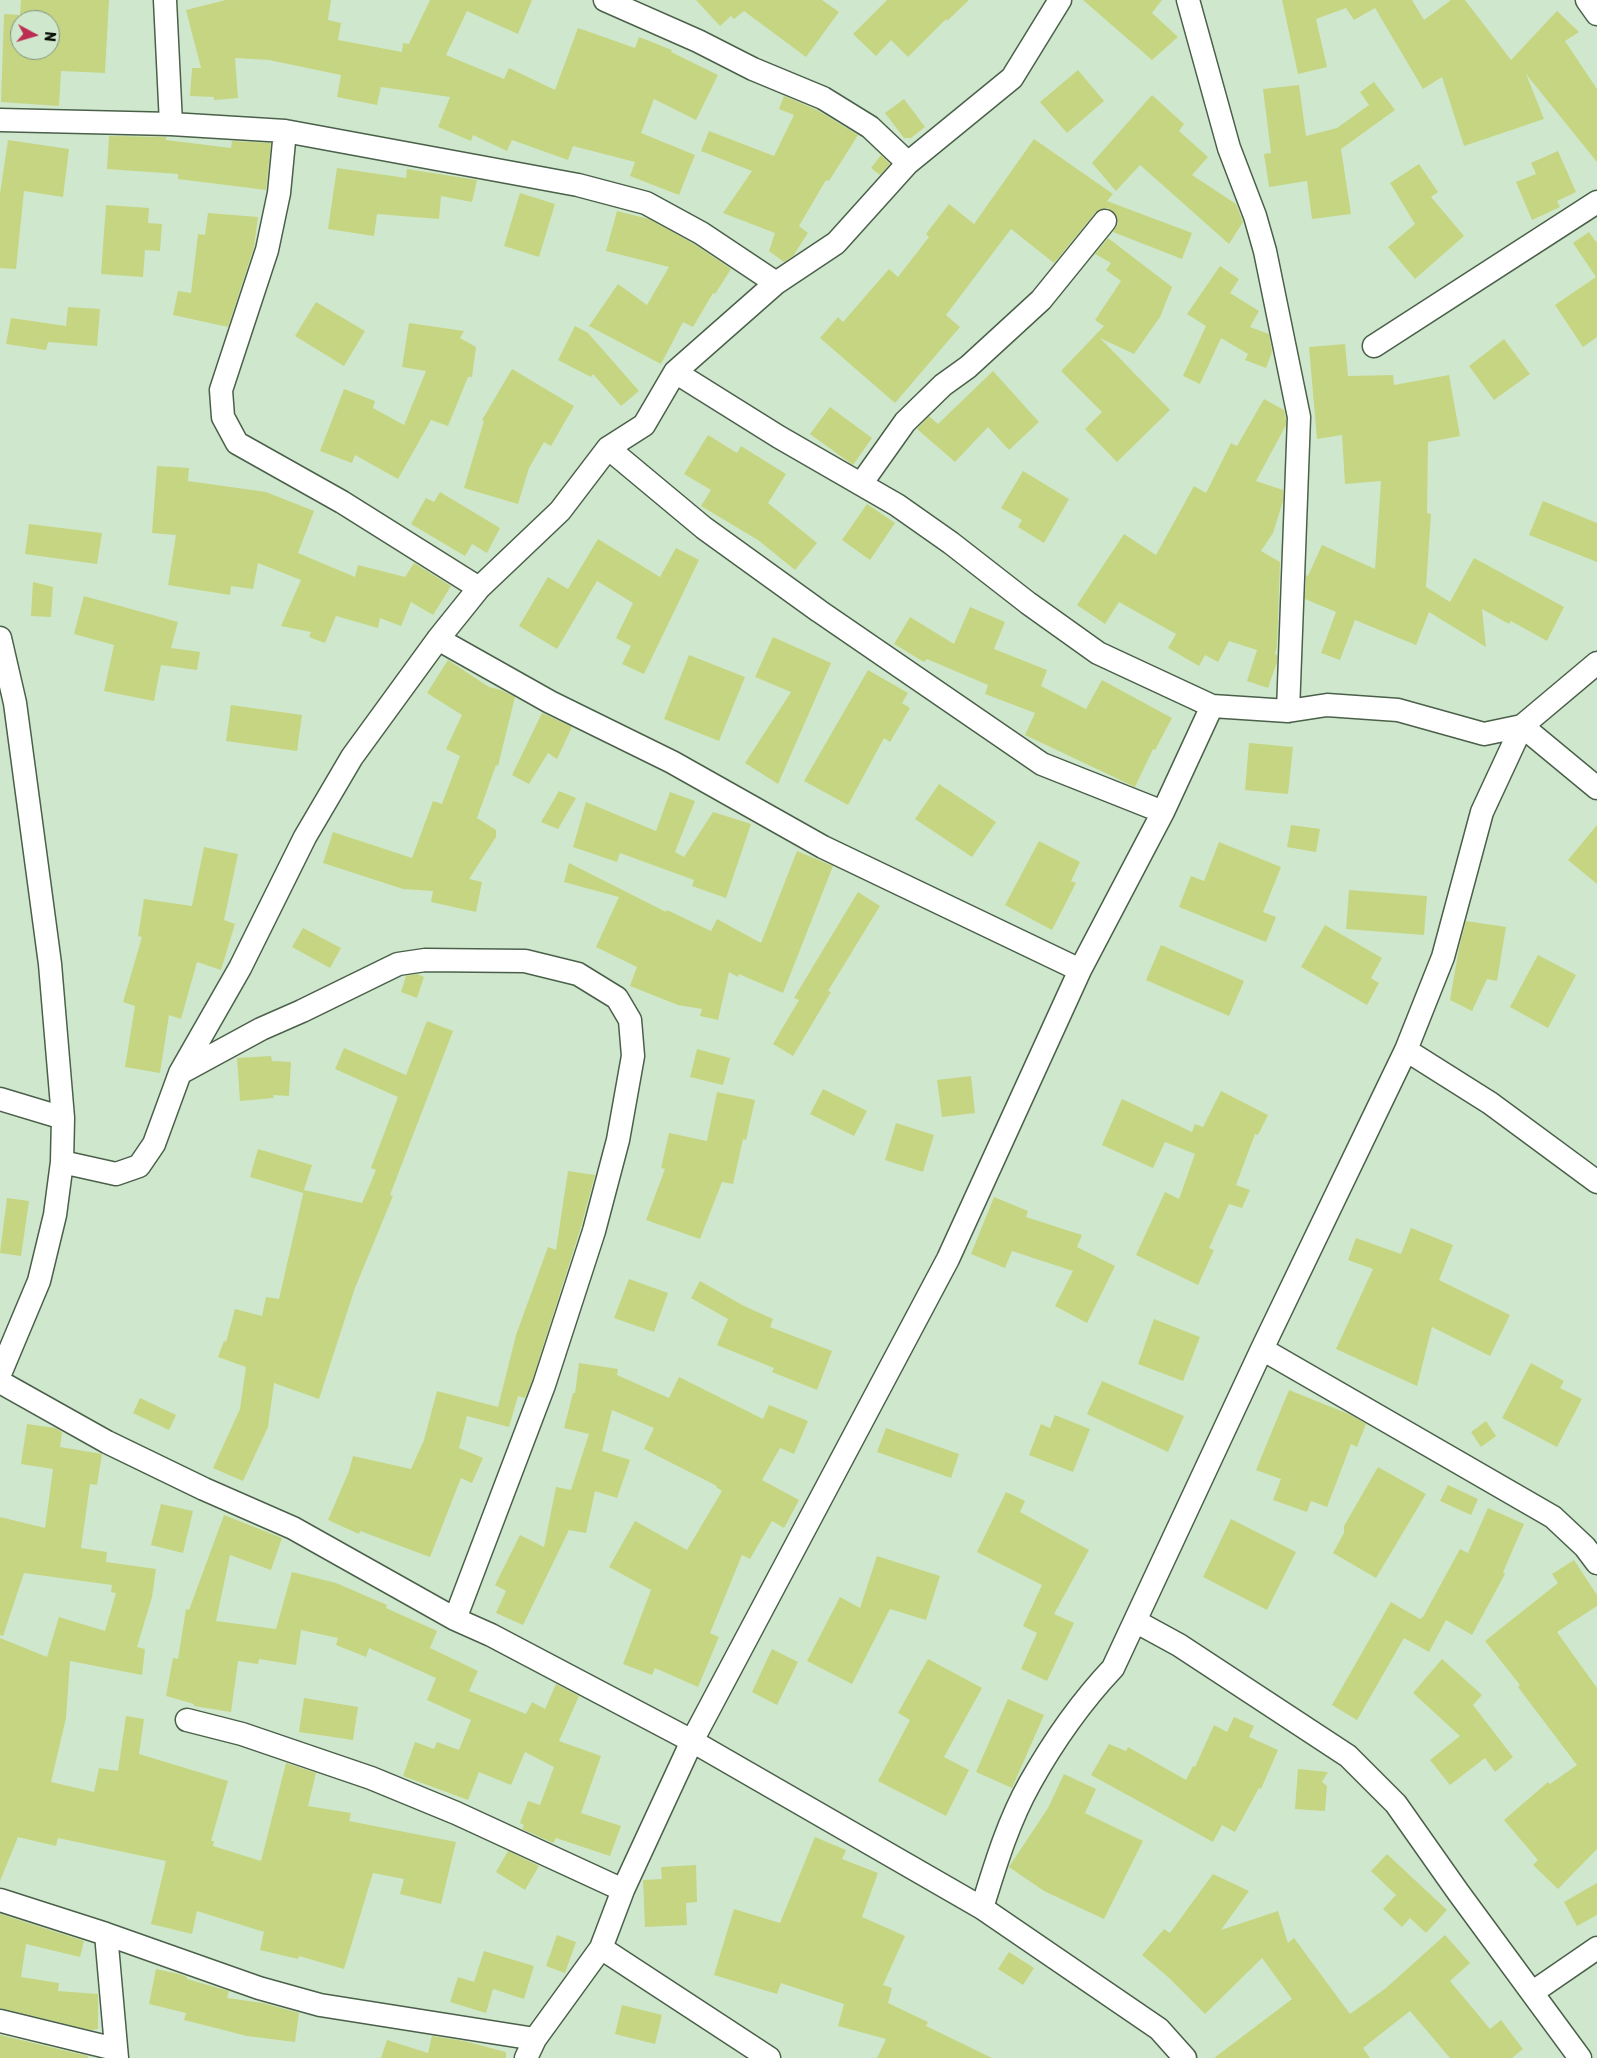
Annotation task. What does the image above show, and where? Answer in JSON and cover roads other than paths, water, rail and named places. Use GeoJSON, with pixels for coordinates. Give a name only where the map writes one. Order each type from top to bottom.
{"type":"FeatureCollection","features":[{"type":"Feature","properties":{"kind":"street"},"geometry":{"type":"LineString","coordinates":[[165,0],[171,124]]}},
{"type":"Feature","properties":{"kind":"street"},"geometry":{"type":"LineString","coordinates":[[605,0],[698,41],[753,69],[823,98],[870,127],[908,163]]}},
{"type":"Feature","properties":{"kind":"street"},"geometry":{"type":"LineString","coordinates":[[62,1162],[116,1174],[140,1166],[154,1144],[180,1073],[240,968],[305,837],[352,758],[438,639],[479,588],[560,511],[608,448],[644,425],[675,372],[776,283],[836,243],[908,163],[1012,78],[1060,0]]}},
{"type":"Feature","properties":{"kind":"street"},"geometry":{"type":"LineString","coordinates":[[1188,0],[1229,148],[1255,216],[1265,252],[1299,417],[1288,711]]}},
{"type":"Feature","properties":{"kind":"street"},"geometry":{"type":"LineString","coordinates":[[1587,0],[1597,14]]}},
{"type":"Feature","properties":{"kind":"street"},"geometry":{"type":"LineString","coordinates":[[0,120],[171,124],[284,131],[578,185],[646,203],[701,233],[776,283]]}},
{"type":"Feature","properties":{"kind":"street"},"geometry":{"type":"LineString","coordinates":[[284,131],[279,193],[267,250],[221,390],[223,417],[238,443],[342,502],[479,588]]}},
{"type":"Feature","properties":{"kind":"street"},"geometry":{"type":"LineString","coordinates":[[1374,346],[1597,202]]}},
{"type":"Feature","properties":{"kind":"street"},"geometry":{"type":"LineString","coordinates":[[861,484],[905,422],[943,385],[968,367],[1041,300],[1105,221]]}},
{"type":"Feature","properties":{"kind":"street"},"geometry":{"type":"LineString","coordinates":[[675,372],[779,437],[897,505],[1098,653],[1212,706],[1288,711],[1327,705],[1398,710],[1484,734],[1522,726]]}},
{"type":"Feature","properties":{"kind":"street"},"geometry":{"type":"LineString","coordinates":[[608,448],[712,534],[819,611],[1042,764],[1163,812]]}},
{"type":"Feature","properties":{"kind":"street"},"geometry":{"type":"LineString","coordinates":[[0,638],[8,704],[50,964],[63,1118],[62,1162],[54,1215],[39,1281],[0,1374]]}},
{"type":"Feature","properties":{"kind":"street"},"geometry":{"type":"LineString","coordinates":[[438,639],[550,702],[672,762],[823,847],[1080,970]]}},
{"type":"Feature","properties":{"kind":"street"},"geometry":{"type":"LineString","coordinates":[[982,1908],[1004,1841],[1030,1784],[1094,1687],[1113,1668],[1262,1349],[1406,1050],[1443,956],[1482,812],[1522,726],[1597,663]]}},
{"type":"Feature","properties":{"kind":"street"},"geometry":{"type":"LineString","coordinates":[[0,1900],[106,1934],[259,1988],[320,2005],[531,2049],[601,1948],[623,1890],[692,1741],[948,1259],[1080,970],[1163,812],[1212,706]]}},
{"type":"Feature","properties":{"kind":"street"},"geometry":{"type":"LineString","coordinates":[[1522,726],[1597,788]]}},
{"type":"Feature","properties":{"kind":"street"},"geometry":{"type":"LineString","coordinates":[[180,1073],[261,1029],[302,1012],[398,964],[425,960],[525,961],[578,974],[617,998],[630,1020],[634,1056],[618,1140],[594,1231],[544,1385],[455,1619]]}},
{"type":"Feature","properties":{"kind":"street"},"geometry":{"type":"LineString","coordinates":[[1406,1050],[1490,1103],[1597,1182]]}},
{"type":"Feature","properties":{"kind":"street"},"geometry":{"type":"LineString","coordinates":[[0,1099],[63,1118]]}},
{"type":"Feature","properties":{"kind":"street"},"geometry":{"type":"LineString","coordinates":[[1262,1349],[1553,1517],[1585,1547],[1597,1563]]}},
{"type":"Feature","properties":{"kind":"street"},"geometry":{"type":"LineString","coordinates":[[0,1382],[106,1442],[204,1489],[293,1528],[455,1619],[491,1635],[692,1741],[982,1908],[1159,2029],[1185,2058]]}},
{"type":"Feature","properties":{"kind":"street"},"geometry":{"type":"LineString","coordinates":[[1135,1621],[1179,1645],[1348,1756],[1396,1804],[1580,2058]]}},
{"type":"Feature","properties":{"kind":"street"},"geometry":{"type":"LineString","coordinates":[[187,1720],[242,1734],[371,1778],[448,1810],[623,1890]]}},
{"type":"Feature","properties":{"kind":"street"},"geometry":{"type":"LineString","coordinates":[[0,2021],[116,2053],[106,1934]]}},
{"type":"Feature","properties":{"kind":"street"},"geometry":{"type":"LineString","coordinates":[[601,1948],[769,2058]]}},
{"type":"Feature","properties":{"kind":"street"},"geometry":{"type":"LineString","coordinates":[[1533,1992],[1597,1948]]}}]}
